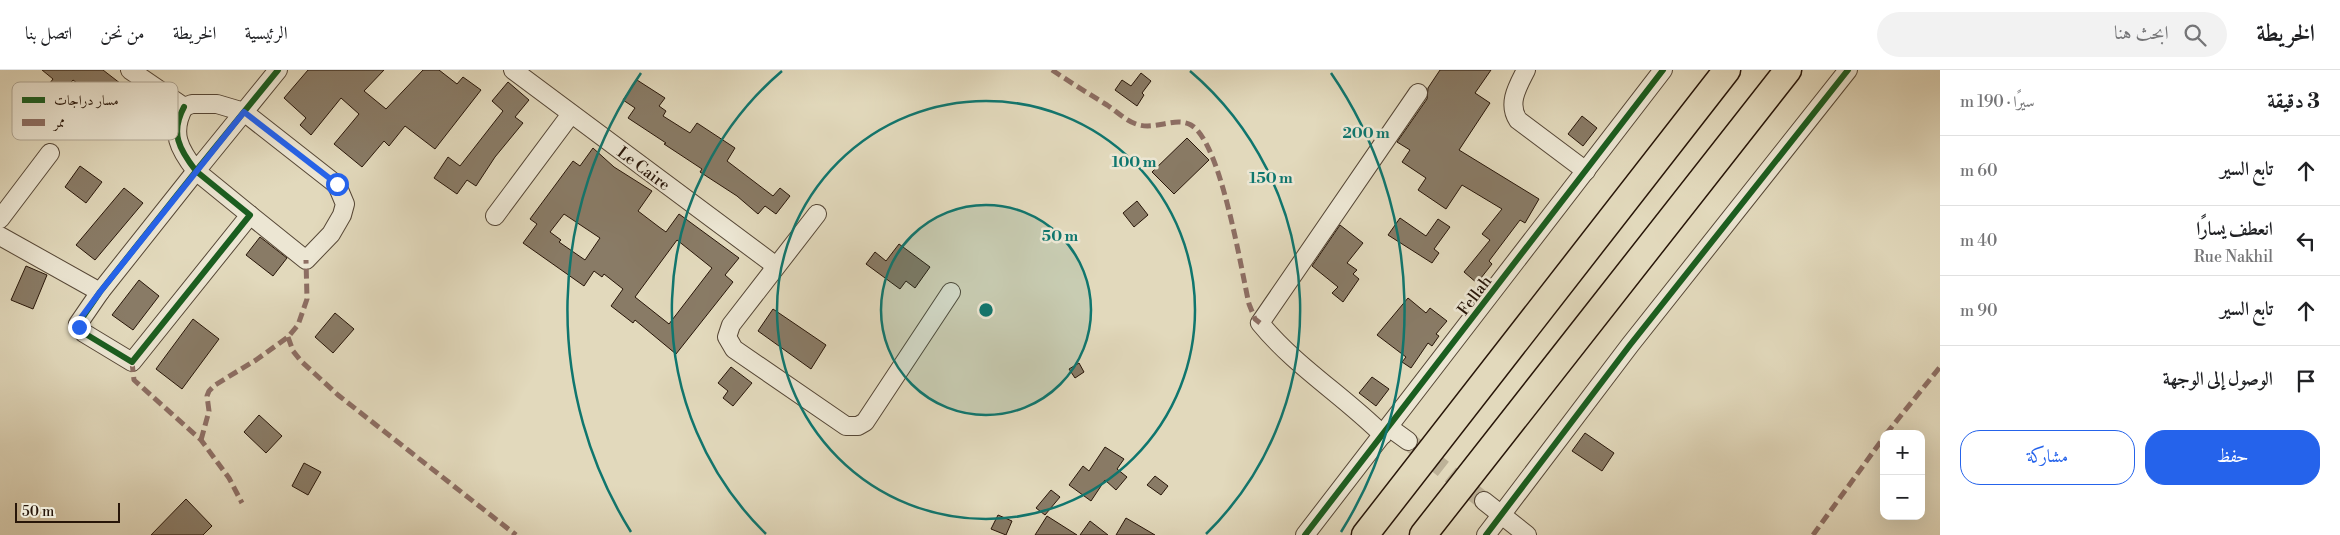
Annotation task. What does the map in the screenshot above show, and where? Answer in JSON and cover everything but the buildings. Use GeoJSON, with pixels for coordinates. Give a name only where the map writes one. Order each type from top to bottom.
{"type":"FeatureCollection","features":[{"type":"Feature","properties":{"kind":"highway"},"geometry":{"type":"LineString","coordinates":[[1366,535],[1727,70]]}},
{"type":"Feature","properties":{"kind":"highway"},"geometry":{"type":"LineString","coordinates":[[1423,535],[1788,70]]}},
{"type":"Feature","properties":{"kind":"street"},"geometry":{"type":"LineString","coordinates":[[130,70],[148,82]]}},
{"type":"Feature","properties":{"kind":"street"},"geometry":{"type":"LineString","coordinates":[[250,216],[132,362],[84,333],[79,327],[80,319],[100,292],[278,70]]}},
{"type":"Feature","properties":{"kind":"street","name":"Le Caire"},"geometry":{"type":"LineString","coordinates":[[513,70],[776,266]]}},
{"type":"Feature","properties":{"kind":"street"},"geometry":{"type":"LineString","coordinates":[[1526,70],[1513,99],[1514,114],[1518,120],[1586,171]]}},
{"type":"Feature","properties":{"kind":"street","name":"Fellah"},"geometry":{"type":"LineString","coordinates":[[1305,535],[1663,70]]}},
{"type":"Feature","properties":{"kind":"street"},"geometry":{"type":"LineString","coordinates":[[1486,535],[1630,345],[1848,70]]}},
{"type":"Feature","properties":{"kind":"street"},"geometry":{"type":"LineString","coordinates":[[1408,441],[1386,431],[1351,404],[1287,351],[1260,323],[1418,92]]}},
{"type":"Feature","properties":{"kind":"street"},"geometry":{"type":"LineString","coordinates":[[178,103],[184,107]]}},
{"type":"Feature","properties":{"kind":"street"},"geometry":{"type":"LineString","coordinates":[[178,121],[184,107],[192,104],[217,104],[244,112],[337,184],[345,204],[331,234],[306,260],[196,171],[179,145],[178,139]]}},
{"type":"Feature","properties":{"kind":"street"},"geometry":{"type":"LineString","coordinates":[[495,216],[571,114]]}},
{"type":"Feature","properties":{"kind":"street"},"geometry":{"type":"LineString","coordinates":[[0,219],[50,153]]}},
{"type":"Feature","properties":{"kind":"street"},"geometry":{"type":"LineString","coordinates":[[817,214],[731,325],[727,336],[729,343],[734,349],[846,426],[858,426],[865,422],[951,292]]}},
{"type":"Feature","properties":{"kind":"street"},"geometry":{"type":"LineString","coordinates":[[0,236],[100,292]]}},
{"type":"Feature","properties":{"kind":"street"},"geometry":{"type":"LineString","coordinates":[[1484,501],[1527,535]]}},
{"type":"Feature","properties":{"kind":"tunnel"},"geometry":{"type":"LineString","coordinates":[[1408,441],[1484,501]]}},
{"type":"Feature","properties":{"kind":"marked path"},"geometry":{"type":"LineString","coordinates":[[1052,70],[1136,124],[1150,126],[1178,122],[1185,123],[1191,125],[1202,136],[1212,155],[1228,208],[1249,304],[1255,319],[1260,323]]}},
{"type":"Feature","properties":{"kind":"marked path"},"geometry":{"type":"LineString","coordinates":[[201,440],[209,411],[207,396],[209,391],[215,385],[256,360],[288,337],[298,325],[307,299],[306,260]]}},
{"type":"Feature","properties":{"kind":"marked path"},"geometry":{"type":"LineString","coordinates":[[288,337],[293,351],[301,361],[338,395],[516,535]]}},
{"type":"Feature","properties":{"kind":"marked path"},"geometry":{"type":"LineString","coordinates":[[132,362],[134,380],[201,440],[229,478],[242,503]]}},
{"type":"Feature","properties":{"kind":"marked path"},"geometry":{"type":"LineString","coordinates":[[1889,430],[1940,367]]}},
{"type":"Feature","properties":{"kind":"marked path"},"geometry":{"type":"LineString","coordinates":[[1813,535],[1880,443]]}},
{"type":"Feature","properties":{"kind":"cycle path"},"geometry":{"type":"LineString","coordinates":[[196,171],[278,70]]}},
{"type":"Feature","properties":{"kind":"cycle path"},"geometry":{"type":"LineString","coordinates":[[1305,535],[1663,70]]}},
{"type":"Feature","properties":{"kind":"cycle path"},"geometry":{"type":"LineString","coordinates":[[1486,535],[1630,345],[1848,70]]}},
{"type":"Feature","properties":{"kind":"cycle path"},"geometry":{"type":"LineString","coordinates":[[178,125],[184,107]]}},
{"type":"Feature","properties":{"kind":"cycle path"},"geometry":{"type":"LineString","coordinates":[[178,140],[196,171]]}},
{"type":"Feature","properties":{"kind":"cycle path"},"geometry":{"type":"LineString","coordinates":[[196,171],[250,215],[132,362],[84,333],[78,324],[100,292],[196,171]]}},
{"type":"Feature","properties":{"kind":"route"},"geometry":{"type":"LineString","coordinates":[[79,327],[80,319],[100,292],[244,112],[337,184]]}}]}
